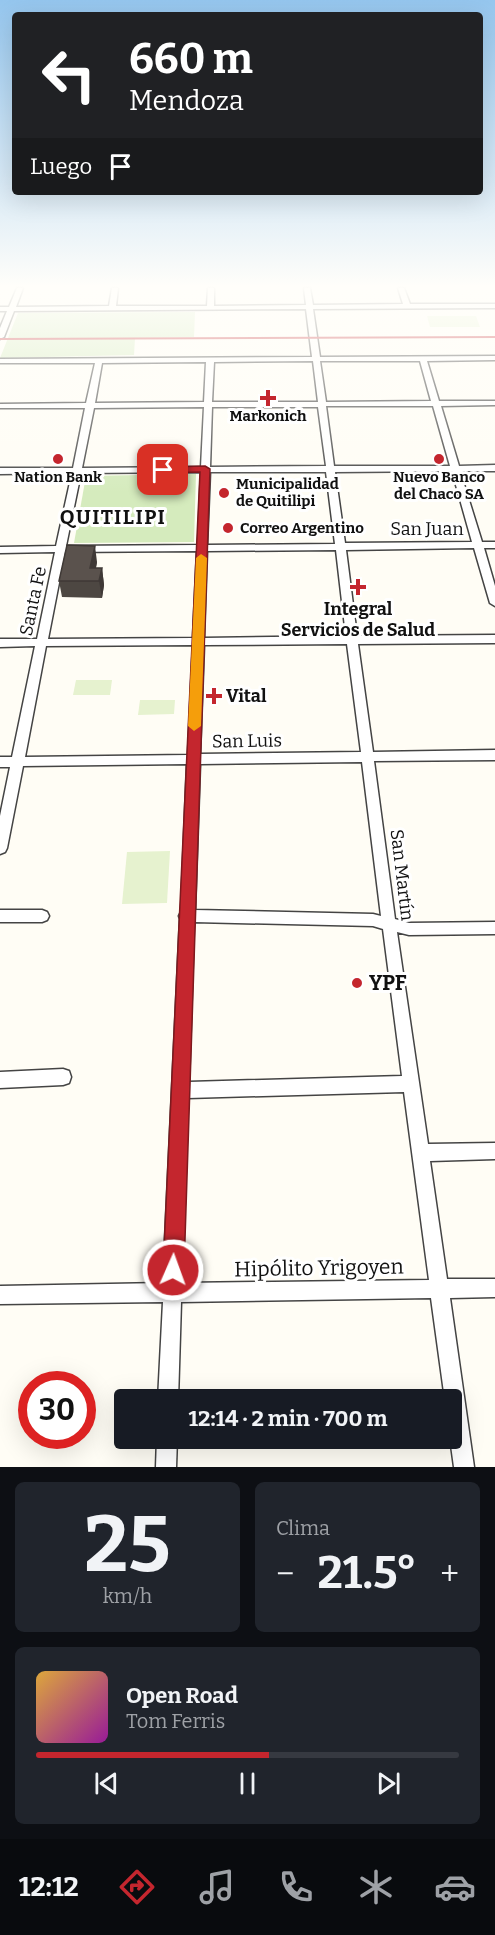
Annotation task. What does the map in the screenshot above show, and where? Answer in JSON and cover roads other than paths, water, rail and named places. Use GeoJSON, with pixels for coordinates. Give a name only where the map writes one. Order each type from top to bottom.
{"type":"FeatureCollection","features":[{"type":"Feature","properties":{"kind":"street"},"geometry":{"type":"LineString","coordinates":[[0,361],[495,358]]}},
{"type":"Feature","properties":{"kind":"street","name":"San Martín"},"geometry":{"type":"LineString","coordinates":[[317,359],[410,1084],[464,1467]]}},
{"type":"Feature","properties":{"kind":"street"},"geometry":{"type":"LineString","coordinates":[[423,359],[495,603]]}},
{"type":"Feature","properties":{"kind":"street"},"geometry":{"type":"LineString","coordinates":[[168,1389],[192,760],[210,360]]}},
{"type":"Feature","properties":{"kind":"street","name":"Santa Fe"},"geometry":{"type":"LineString","coordinates":[[0,848],[99,361]]}},
{"type":"Feature","properties":{"kind":"street"},"geometry":{"type":"LineString","coordinates":[[0,406],[495,403]]}},
{"type":"Feature","properties":{"kind":"street"},"geometry":{"type":"LineString","coordinates":[[0,471],[495,468]]}},
{"type":"Feature","properties":{"kind":"street","name":"San Juan"},"geometry":{"type":"LineString","coordinates":[[0,550],[495,545]]}},
{"type":"Feature","properties":{"kind":"street"},"geometry":{"type":"LineString","coordinates":[[0,643],[495,639]]}},
{"type":"Feature","properties":{"kind":"street","name":"San Luis"},"geometry":{"type":"LineString","coordinates":[[0,762],[495,755]]}},
{"type":"Feature","properties":{"kind":"street"},"geometry":{"type":"LineString","coordinates":[[0,916],[42,916]]}},
{"type":"Feature","properties":{"kind":"street"},"geometry":{"type":"LineString","coordinates":[[186,916],[373,920],[409,929],[495,928]]}},
{"type":"Feature","properties":{"kind":"street"},"geometry":{"type":"LineString","coordinates":[[0,1080],[63,1077]]}},
{"type":"Feature","properties":{"kind":"street"},"geometry":{"type":"LineString","coordinates":[[181,1090],[410,1084]]}},
{"type":"Feature","properties":{"kind":"street"},"geometry":{"type":"LineString","coordinates":[[421,1153],[495,1151]]}},
{"type":"Feature","properties":{"kind":"street","name":"Hipólito Yrigoyen"},"geometry":{"type":"LineString","coordinates":[[0,1295],[495,1288]]}},
{"type":"Feature","properties":{"kind":"street"},"geometry":{"type":"LineString","coordinates":[[166,1467],[167,1449]]}},
{"type":"Feature","properties":{"kind":"place","name":"Markonich"},"geometry":{"type":"Point","coordinates":[268,398]}},
{"type":"Feature","properties":{"kind":"place","name":"Nation Bank"},"geometry":{"type":"Point","coordinates":[58,459]}},
{"type":"Feature","properties":{"kind":"place","name":"Nuevo Banco del Chaco SA"},"geometry":{"type":"Point","coordinates":[439,459]}},
{"type":"Feature","properties":{"kind":"place","name":"Municipalidad de Quitilipi"},"geometry":{"type":"Point","coordinates":[224,493]}},
{"type":"Feature","properties":{"kind":"place","name":"Correo Argentino"},"geometry":{"type":"Point","coordinates":[228,528]}},
{"type":"Feature","properties":{"kind":"place","name":"Integral Servicios de Salud"},"geometry":{"type":"Point","coordinates":[358,587]}},
{"type":"Feature","properties":{"kind":"place","name":"Vital"},"geometry":{"type":"Point","coordinates":[214,696]}},
{"type":"Feature","properties":{"kind":"place","name":"YPF"},"geometry":{"type":"Point","coordinates":[357,983]}},
{"type":"Feature","properties":{"kind":"district","name":"QUITILIPI"},"geometry":{"type":"Point","coordinates":[113,517]}}]}
